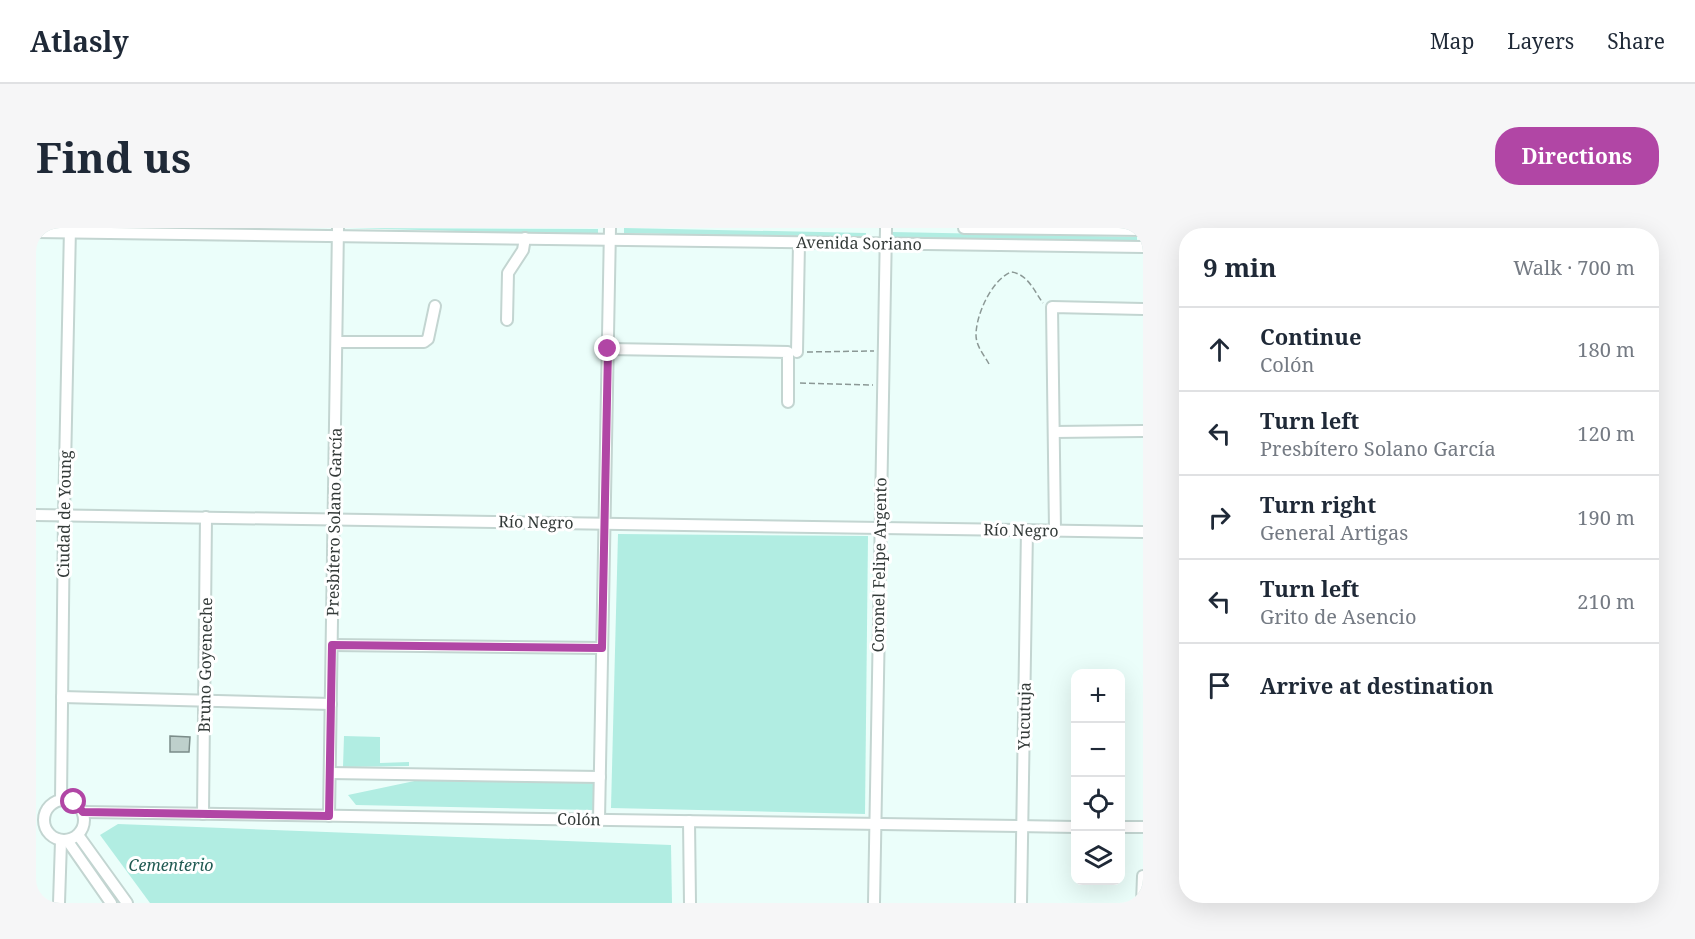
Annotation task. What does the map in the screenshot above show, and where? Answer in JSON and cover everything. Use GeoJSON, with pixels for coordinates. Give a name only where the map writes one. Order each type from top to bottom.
{"type":"FeatureCollection","features":[{"type":"Feature","properties":{"kind":"street","name":"Coronel Felipe Argento"},"geometry":{"type":"LineString","coordinates":[[874,903],[886,228]]}},
{"type":"Feature","properties":{"kind":"street"},"geometry":{"type":"LineString","coordinates":[[964,228],[1143,230]]}},
{"type":"Feature","properties":{"kind":"street","name":"Avenida Soriano"},"geometry":{"type":"LineString","coordinates":[[36,232],[70,230],[338,232],[525,237],[609,233],[799,243],[1143,247]]}},
{"type":"Feature","properties":{"kind":"street","name":"Ciudad de Young"},"geometry":{"type":"LineString","coordinates":[[62,800],[64,516],[70,230]]}},
{"type":"Feature","properties":{"kind":"street","name":"Presbítero Solano García"},"geometry":{"type":"LineString","coordinates":[[329,816],[338,232]]}},
{"type":"Feature","properties":{"kind":"street"},"geometry":{"type":"LineString","coordinates":[[599,819],[609,233]]}},
{"type":"Feature","properties":{"kind":"street"},"geometry":{"type":"LineString","coordinates":[[507,320],[508,273],[523,250],[525,237]]}},
{"type":"Feature","properties":{"kind":"street"},"geometry":{"type":"LineString","coordinates":[[797,352],[799,243]]}},
{"type":"Feature","properties":{"kind":"street"},"geometry":{"type":"LineString","coordinates":[[337,342],[424,342],[428,339],[435,306]]}},
{"type":"Feature","properties":{"kind":"street"},"geometry":{"type":"LineString","coordinates":[[1055,530],[1052,307],[1143,309]]}},
{"type":"Feature","properties":{"kind":"street"},"geometry":{"type":"LineString","coordinates":[[608,349],[788,352],[788,402]]}},
{"type":"Feature","properties":{"kind":"street"},"geometry":{"type":"LineString","coordinates":[[1054,432],[1143,431]]}},
{"type":"Feature","properties":{"kind":"street","name":"Río Negro"},"geometry":{"type":"LineString","coordinates":[[36,515],[879,526],[1143,532]]}},
{"type":"Feature","properties":{"kind":"street","name":"Bruno Goyeneche"},"geometry":{"type":"LineString","coordinates":[[203,814],[206,517]]}},
{"type":"Feature","properties":{"kind":"street","name":"Yucutuja"},"geometry":{"type":"LineString","coordinates":[[1021,903],[1027,530]]}},
{"type":"Feature","properties":{"kind":"street"},"geometry":{"type":"LineString","coordinates":[[332,645],[602,648]]}},
{"type":"Feature","properties":{"kind":"street"},"geometry":{"type":"LineString","coordinates":[[62,696],[331,704]]}},
{"type":"Feature","properties":{"kind":"street"},"geometry":{"type":"LineString","coordinates":[[330,773],[600,777]]}},
{"type":"Feature","properties":{"kind":"street"},"geometry":{"type":"LineString","coordinates":[[64,840],[78,835],[84,824],[83,812],[74,802],[62,800],[41,810],[45,829],[64,840],[111,903]]}},
{"type":"Feature","properties":{"kind":"street","name":"Colón"},"geometry":{"type":"LineString","coordinates":[[83,812],[1071,826]]}},
{"type":"Feature","properties":{"kind":"street"},"geometry":{"type":"LineString","coordinates":[[689,821],[690,903]]}},
{"type":"Feature","properties":{"kind":"street"},"geometry":{"type":"LineString","coordinates":[[1125,827],[1143,828]]}},
{"type":"Feature","properties":{"kind":"street"},"geometry":{"type":"LineString","coordinates":[[78,835],[127,903]]}},
{"type":"Feature","properties":{"kind":"street"},"geometry":{"type":"LineString","coordinates":[[59,903],[64,840]]}},
{"type":"Feature","properties":{"kind":"street"},"geometry":{"type":"LineString","coordinates":[[1142,903],[1143,876]]}},
{"type":"Feature","properties":{"kind":"path"},"geometry":{"type":"LineString","coordinates":[[989,364],[978,346],[976,334],[979,320],[996,282],[1011,272],[1019,273],[1027,280],[1042,303],[1052,307]]}},
{"type":"Feature","properties":{"kind":"path"},"geometry":{"type":"LineString","coordinates":[[797,352],[884,351]]}},
{"type":"Feature","properties":{"kind":"path"},"geometry":{"type":"LineString","coordinates":[[788,383],[883,385]]}},
{"type":"Feature","properties":{"kind":"green space"},"geometry":{"type":"Polygon","coordinates":[[[349,228],[598,229],[598,235],[349,228]]]}},
{"type":"Feature","properties":{"kind":"green space"},"geometry":{"type":"Polygon","coordinates":[[[624,228],[866,233],[866,238],[624,233],[624,228]]]}},
{"type":"Feature","properties":{"kind":"green space"},"geometry":{"type":"Polygon","coordinates":[[[892,232],[1137,237],[1137,243],[892,239],[892,232]]]}},
{"type":"Feature","properties":{"kind":"green space"},"geometry":{"type":"Polygon","coordinates":[[[618,534],[868,536],[865,814],[611,808],[618,534]]]}},
{"type":"Feature","properties":{"kind":"green space"},"geometry":{"type":"Polygon","coordinates":[[[344,736],[380,737],[380,763],[409,762],[409,766],[343,767],[344,736]]]}},
{"type":"Feature","properties":{"kind":"green space"},"geometry":{"type":"Polygon","coordinates":[[[424,779],[593,781],[593,810],[356,805],[348,795],[424,779]]]}},
{"type":"Feature","properties":{"kind":"green space","name":"Cementerio"},"geometry":{"type":"Polygon","coordinates":[[[118,824],[671,845],[672,903],[150,903],[100,835],[118,824]]]}},
{"type":"Feature","properties":{"kind":"building"},"geometry":{"type":"Polygon","coordinates":[[[170,736],[190,737],[189,752],[170,752],[170,736]]]}},
{"type":"Feature","properties":{"kind":"route"},"geometry":{"type":"LineString","coordinates":[[74,802],[83,812],[329,816],[332,645],[602,648],[608,349]]}}]}
